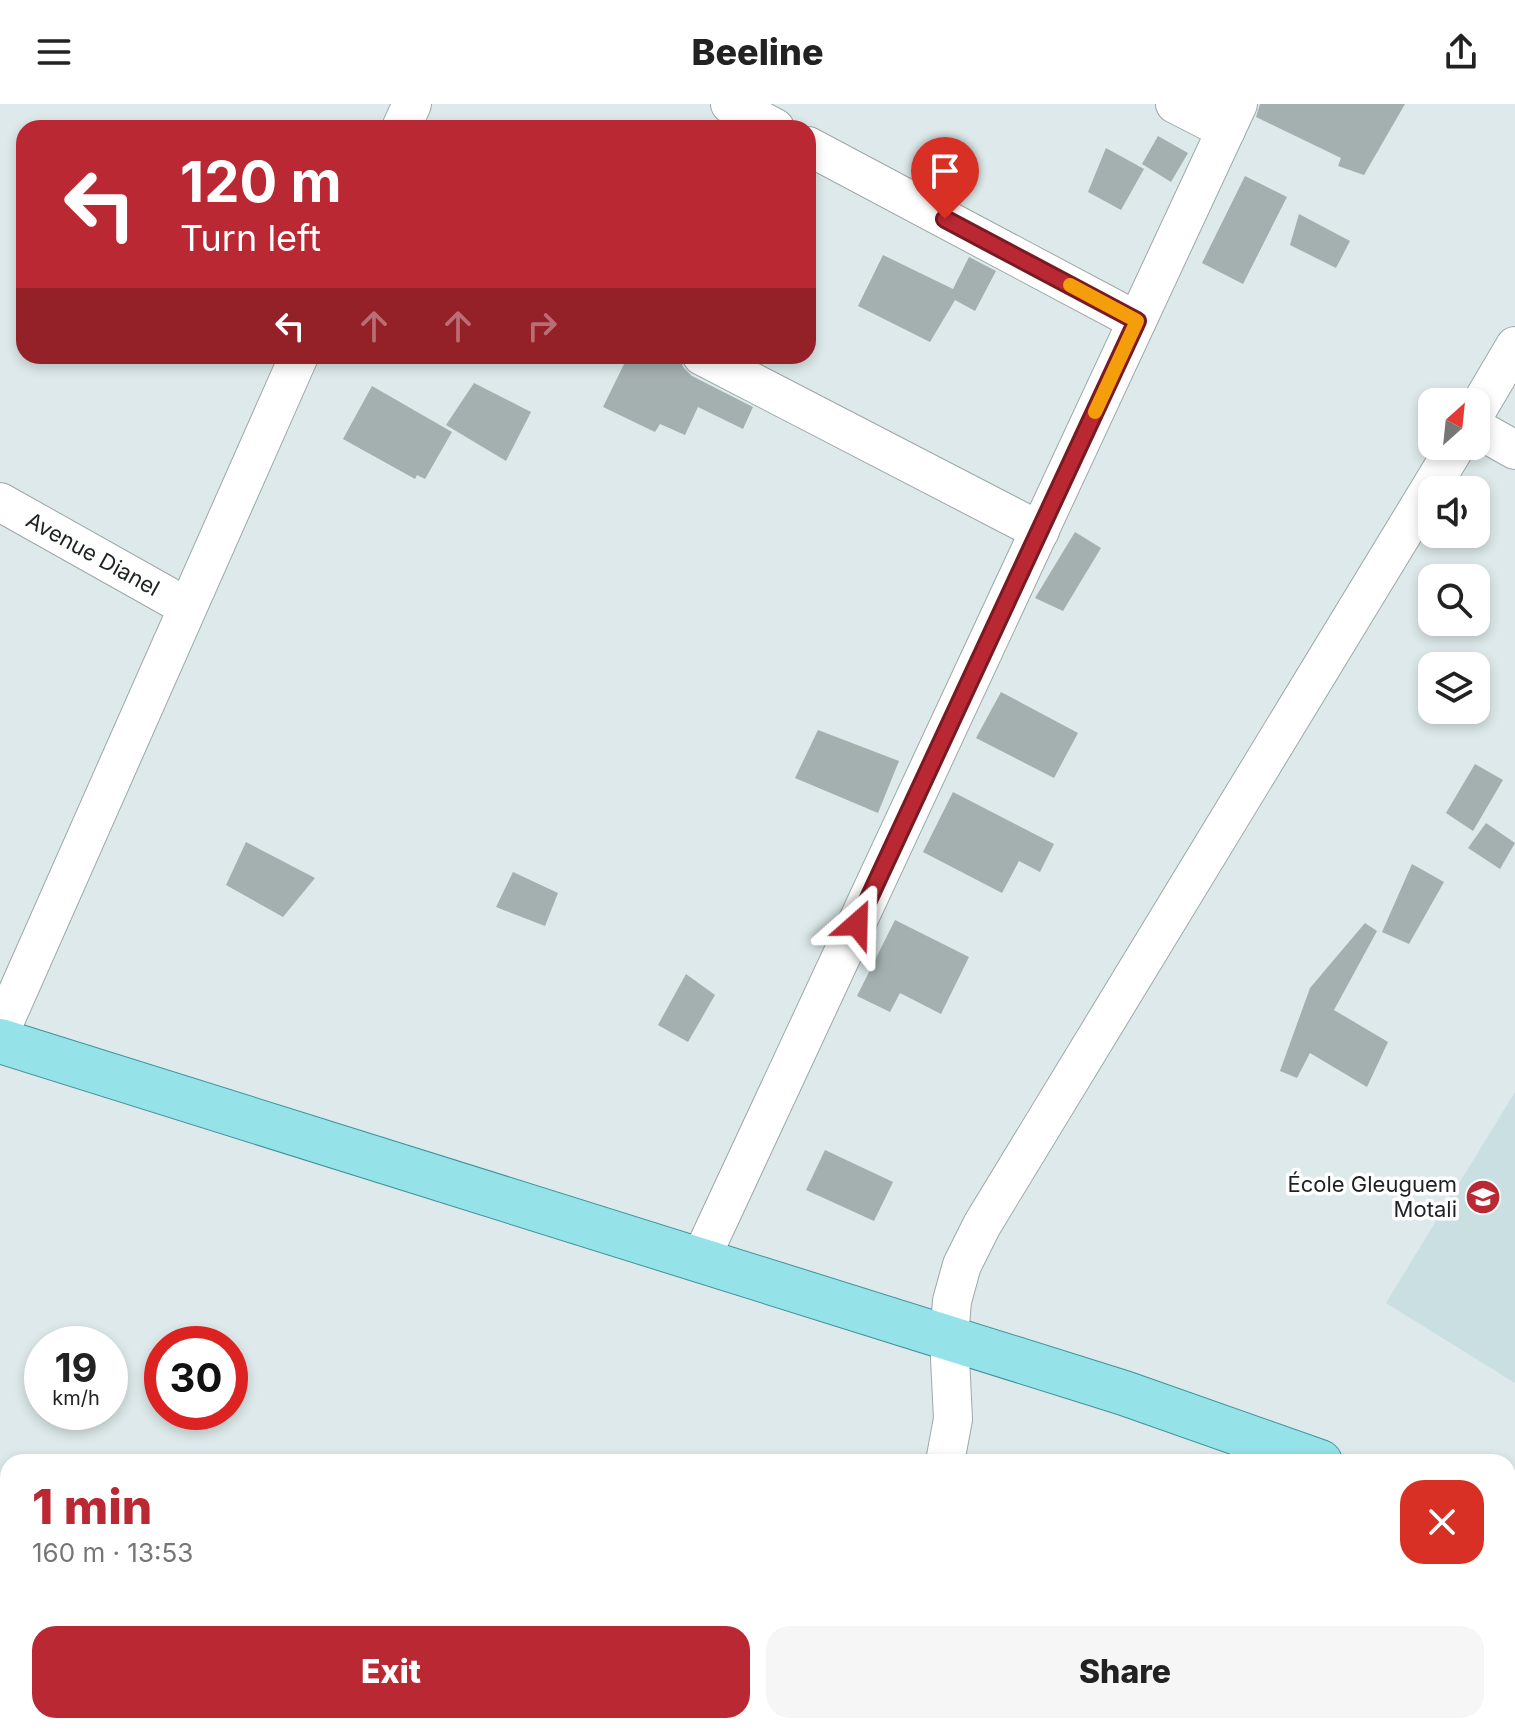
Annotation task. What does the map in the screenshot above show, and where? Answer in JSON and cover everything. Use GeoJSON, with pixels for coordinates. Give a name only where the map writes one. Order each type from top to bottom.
{"type":"FeatureCollection","features":[{"type":"Feature","properties":{"kind":"main road"},"geometry":{"type":"LineString","coordinates":[[0,1041],[1124,1393],[1297,1454]]}},
{"type":"Feature","properties":{"kind":"street"},"geometry":{"type":"LineString","coordinates":[[730,104],[760,120]]}},
{"type":"Feature","properties":{"kind":"street"},"geometry":{"type":"LineString","coordinates":[[700,1260],[1232,117],[1175,104]]}},
{"type":"Feature","properties":{"kind":"street"},"geometry":{"type":"LineString","coordinates":[[816,150],[1137,321]]}},
{"type":"Feature","properties":{"kind":"street"},"geometry":{"type":"LineString","coordinates":[[1490,388],[1515,346]]}},
{"type":"Feature","properties":{"kind":"street"},"geometry":{"type":"LineString","coordinates":[[0,1032],[295,364]]}},
{"type":"Feature","properties":{"kind":"street"},"geometry":{"type":"LineString","coordinates":[[717,364],[1040,531]]}},
{"type":"Feature","properties":{"kind":"street"},"geometry":{"type":"LineString","coordinates":[[1490,436],[1515,450]]}},
{"type":"Feature","properties":{"kind":"street"},"geometry":{"type":"LineString","coordinates":[[946,1454],[953,1419],[949,1338],[952,1301],[962,1265],[982,1225],[1447,460]]}},
{"type":"Feature","properties":{"kind":"street","name":"Avenue Dianel"},"geometry":{"type":"LineString","coordinates":[[0,502],[187,607]]}},
{"type":"Feature","properties":{"kind":"shaded area","name":"École Gleuguem Motali"},"geometry":{"type":"Polygon","coordinates":[[[1515,1092],[1515,1383],[1386,1303],[1515,1092]]]}},
{"type":"Feature","properties":{"kind":"building"},"geometry":{"type":"Polygon","coordinates":[[[1260,104],[1405,104],[1364,175],[1338,166],[1341,158],[1256,117],[1260,104]]]}},
{"type":"Feature","properties":{"kind":"building"},"geometry":{"type":"Polygon","coordinates":[[[1158,136],[1188,153],[1171,182],[1142,164],[1158,136]]]}},
{"type":"Feature","properties":{"kind":"building"},"geometry":{"type":"Polygon","coordinates":[[[1106,148],[1144,169],[1121,210],[1088,192],[1106,148]]]}},
{"type":"Feature","properties":{"kind":"building"},"geometry":{"type":"Polygon","coordinates":[[[1245,176],[1287,197],[1243,284],[1202,263],[1245,176]]]}},
{"type":"Feature","properties":{"kind":"building"},"geometry":{"type":"Polygon","coordinates":[[[1299,214],[1350,241],[1336,268],[1290,245],[1299,214]]]}},
{"type":"Feature","properties":{"kind":"building"},"geometry":{"type":"Polygon","coordinates":[[[883,255],[953,289],[969,257],[996,271],[975,311],[955,300],[930,342],[858,306],[883,255]]]}},
{"type":"Feature","properties":{"kind":"building"},"geometry":{"type":"Polygon","coordinates":[[[624,364],[682,364],[692,376],[753,407],[743,429],[698,407],[685,435],[660,424],[655,432],[603,407],[624,364]]]}},
{"type":"Feature","properties":{"kind":"building"},"geometry":{"type":"Polygon","coordinates":[[[474,383],[531,412],[506,461],[446,425],[474,383]]]}},
{"type":"Feature","properties":{"kind":"building"},"geometry":{"type":"Polygon","coordinates":[[[372,386],[452,432],[425,479],[417,475],[415,479],[343,439],[372,386]]]}},
{"type":"Feature","properties":{"kind":"building"},"geometry":{"type":"Polygon","coordinates":[[[1075,532],[1101,548],[1063,611],[1035,598],[1075,532]]]}},
{"type":"Feature","properties":{"kind":"building"},"geometry":{"type":"Polygon","coordinates":[[[1001,692],[1078,733],[1054,778],[976,738],[1001,692]]]}},
{"type":"Feature","properties":{"kind":"building"},"geometry":{"type":"Polygon","coordinates":[[[818,730],[899,761],[878,813],[795,778],[818,730]]]}},
{"type":"Feature","properties":{"kind":"building"},"geometry":{"type":"Polygon","coordinates":[[[1475,764],[1503,780],[1473,831],[1446,813],[1475,764]]]}},
{"type":"Feature","properties":{"kind":"building"},"geometry":{"type":"Polygon","coordinates":[[[953,792],[1054,844],[1040,872],[1019,861],[1002,893],[923,852],[953,792]]]}},
{"type":"Feature","properties":{"kind":"building"},"geometry":{"type":"Polygon","coordinates":[[[1486,823],[1515,843],[1500,869],[1468,848],[1486,823]]]}},
{"type":"Feature","properties":{"kind":"building"},"geometry":{"type":"Polygon","coordinates":[[[246,842],[315,878],[283,917],[226,885],[246,842]]]}},
{"type":"Feature","properties":{"kind":"building"},"geometry":{"type":"Polygon","coordinates":[[[1412,864],[1444,882],[1409,944],[1382,932],[1412,864]]]}},
{"type":"Feature","properties":{"kind":"building"},"geometry":{"type":"Polygon","coordinates":[[[513,872],[558,893],[545,926],[496,907],[513,872]]]}},
{"type":"Feature","properties":{"kind":"building"},"geometry":{"type":"Polygon","coordinates":[[[895,920],[969,957],[941,1014],[900,993],[890,1012],[857,996],[895,920]]]}},
{"type":"Feature","properties":{"kind":"building"},"geometry":{"type":"Polygon","coordinates":[[[1365,923],[1377,931],[1334,1010],[1388,1042],[1367,1087],[1310,1053],[1297,1078],[1280,1071],[1310,988],[1365,923]]]}},
{"type":"Feature","properties":{"kind":"building"},"geometry":{"type":"Polygon","coordinates":[[[686,974],[715,995],[688,1042],[658,1025],[686,974]]]}},
{"type":"Feature","properties":{"kind":"building"},"geometry":{"type":"Polygon","coordinates":[[[825,1150],[893,1182],[874,1221],[806,1190],[825,1150]]]}},
{"type":"Feature","properties":{"kind":"slow traffic"},"geometry":{"type":"LineString","coordinates":[[1070,285],[1137,321],[1095,412]]}},
{"type":"Feature","properties":{"kind":"place","name":"École Gleuguem Motali"},"geometry":{"type":"Point","coordinates":[1483,1197]}},
{"type":"Feature","properties":{"kind":"route"},"geometry":{"type":"LineString","coordinates":[[857,924],[1137,321],[945,219]]}}]}
